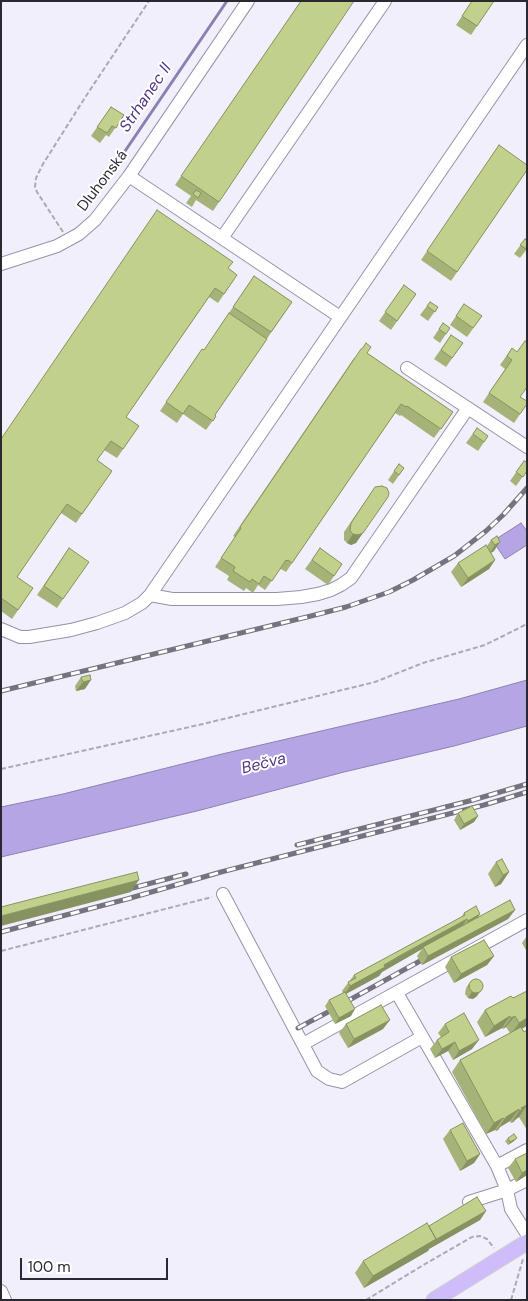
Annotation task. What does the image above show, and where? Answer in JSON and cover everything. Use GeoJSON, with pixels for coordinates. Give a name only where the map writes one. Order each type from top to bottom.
{"type":"FeatureCollection","features":[{"type":"Feature","properties":{"kind":"main road"},"geometry":{"type":"LineString","coordinates":[[434,1300],[501,1258],[525,1249]]}},
{"type":"Feature","properties":{"kind":"street","name":"Dluhonská"},"geometry":{"type":"LineString","coordinates":[[1,264],[45,250],[68,240],[79,234],[95,220],[129,176],[248,1]]}},
{"type":"Feature","properties":{"kind":"street"},"geometry":{"type":"LineString","coordinates":[[222,238],[385,1]]}},
{"type":"Feature","properties":{"kind":"street"},"geometry":{"type":"LineString","coordinates":[[1,629],[20,637],[66,631],[97,624],[125,613],[150,596],[527,45]]}},
{"type":"Feature","properties":{"kind":"street"},"geometry":{"type":"LineString","coordinates":[[129,176],[340,317]]}},
{"type":"Feature","properties":{"kind":"street"},"geometry":{"type":"LineString","coordinates":[[407,368],[527,447]]}},
{"type":"Feature","properties":{"kind":"street"},"geometry":{"type":"LineString","coordinates":[[150,596],[172,600],[277,598],[318,594],[341,585],[351,578],[468,408]]}},
{"type":"Feature","properties":{"kind":"street"},"geometry":{"type":"LineString","coordinates":[[223,894],[317,1071],[329,1079],[342,1082],[422,1038]]}},
{"type":"Feature","properties":{"kind":"street"},"geometry":{"type":"LineString","coordinates":[[303,1044],[527,920]]}},
{"type":"Feature","properties":{"kind":"street"},"geometry":{"type":"LineString","coordinates":[[397,993],[497,1166],[512,1209],[525,1228]]}},
{"type":"Feature","properties":{"kind":"street"},"geometry":{"type":"LineString","coordinates":[[497,1166],[527,1150]]}},
{"type":"Feature","properties":{"kind":"street"},"geometry":{"type":"LineString","coordinates":[[469,1202],[506,1190],[527,1180]]}},
{"type":"Feature","properties":{"kind":"street"},"geometry":{"type":"LineString","coordinates":[[1,1291],[5,1300]]}},
{"type":"Feature","properties":{"kind":"path"},"geometry":{"type":"LineString","coordinates":[[68,240],[37,192],[35,187],[36,178],[86,96],[149,1]]}},
{"type":"Feature","properties":{"kind":"path"},"geometry":{"type":"LineString","coordinates":[[1,769],[203,724],[375,682],[423,663],[485,645],[527,624]]}},
{"type":"Feature","properties":{"kind":"path"},"geometry":{"type":"LineString","coordinates":[[1,951],[223,894]]}},
{"type":"Feature","properties":{"kind":"path"},"geometry":{"type":"LineString","coordinates":[[366,1300],[472,1237],[480,1236],[487,1239],[501,1258]]}},
{"type":"Feature","properties":{"kind":"path"},"geometry":{"type":"LineString","coordinates":[[520,1258],[525,1249]]}},
{"type":"Feature","properties":{"kind":"path"},"geometry":{"type":"LineString","coordinates":[[511,1300],[525,1249]]}},
{"type":"Feature","properties":{"kind":"water"},"geometry":{"type":"Polygon","coordinates":[[[521,523],[527,531],[527,545],[505,559],[493,541],[521,523]]]}},
{"type":"Feature","properties":{"kind":"water","name":"Bečva"},"geometry":{"type":"Polygon","coordinates":[[[527,680],[527,726],[197,811],[1,857],[1,807],[63,794],[222,754],[459,699],[527,680]]]}},
{"type":"Feature","properties":{"kind":"building"},"geometry":{"type":"Polygon","coordinates":[[[301,1],[354,1],[219,202],[181,176],[301,1]]]}},
{"type":"Feature","properties":{"kind":"building"},"geometry":{"type":"Polygon","coordinates":[[[472,1],[494,1],[477,26],[462,16],[472,1]]]}},
{"type":"Feature","properties":{"kind":"building"},"geometry":{"type":"Polygon","coordinates":[[[111,107],[124,115],[116,128],[112,126],[107,133],[97,127],[111,107]]]}},
{"type":"Feature","properties":{"kind":"building"},"geometry":{"type":"Polygon","coordinates":[[[499,145],[527,165],[527,170],[457,272],[427,251],[499,145]]]}},
{"type":"Feature","properties":{"kind":"building"},"geometry":{"type":"Polygon","coordinates":[[[196,190],[201,193],[198,198],[193,194],[196,190]]]}},
{"type":"Feature","properties":{"kind":"building"},"geometry":{"type":"Polygon","coordinates":[[[157,210],[233,262],[228,268],[237,275],[224,294],[215,288],[126,417],[139,426],[123,449],[111,441],[97,460],[112,471],[82,514],[67,504],[17,577],[33,588],[18,610],[1,598],[1,439],[157,210]]]}},
{"type":"Feature","properties":{"kind":"building"},"geometry":{"type":"Polygon","coordinates":[[[525,239],[527,240],[526,249],[520,245],[525,239]]]}},
{"type":"Feature","properties":{"kind":"building"},"geometry":{"type":"Polygon","coordinates":[[[254,276],[292,302],[271,332],[233,307],[254,276]]]}},
{"type":"Feature","properties":{"kind":"building"},"geometry":{"type":"Polygon","coordinates":[[[404,285],[416,294],[397,321],[385,312],[404,285]]]}},
{"type":"Feature","properties":{"kind":"building"},"geometry":{"type":"Polygon","coordinates":[[[430,302],[438,307],[435,312],[427,306],[430,302]]]}},
{"type":"Feature","properties":{"kind":"building"},"geometry":{"type":"Polygon","coordinates":[[[464,304],[482,316],[473,328],[456,316],[464,304]]]}},
{"type":"Feature","properties":{"kind":"building"},"geometry":{"type":"Polygon","coordinates":[[[229,313],[267,339],[215,415],[213,421],[189,405],[183,414],[166,402],[229,313]]]}},
{"type":"Feature","properties":{"kind":"building"},"geometry":{"type":"Polygon","coordinates":[[[443,323],[450,328],[446,334],[439,329],[443,323]]]}},
{"type":"Feature","properties":{"kind":"building"},"geometry":{"type":"Polygon","coordinates":[[[451,335],[463,343],[452,358],[441,350],[451,335]]]}},
{"type":"Feature","properties":{"kind":"building"},"geometry":{"type":"Polygon","coordinates":[[[525,341],[527,342],[527,387],[520,397],[527,401],[527,404],[520,414],[489,393],[512,360],[507,356],[512,348],[517,352],[525,341]]]}},
{"type":"Feature","properties":{"kind":"building"},"geometry":{"type":"Polygon","coordinates":[[[366,343],[371,347],[367,353],[453,412],[441,429],[401,404],[292,563],[286,560],[272,581],[264,576],[259,584],[252,579],[250,582],[233,571],[235,567],[221,558],[240,527],[366,343]]]}},
{"type":"Feature","properties":{"kind":"building"},"geometry":{"type":"Polygon","coordinates":[[[477,428],[488,436],[484,442],[473,434],[477,428]]]}},
{"type":"Feature","properties":{"kind":"building"},"geometry":{"type":"Polygon","coordinates":[[[524,461],[527,462],[527,471],[523,477],[516,472],[524,461]]]}},
{"type":"Feature","properties":{"kind":"building"},"geometry":{"type":"Polygon","coordinates":[[[399,464],[404,468],[399,475],[394,471],[399,464]]]}},
{"type":"Feature","properties":{"kind":"building"},"geometry":{"type":"Polygon","coordinates":[[[382,486],[387,488],[388,497],[363,533],[353,534],[350,531],[351,523],[375,487],[382,486]]]}},
{"type":"Feature","properties":{"kind":"building"},"geometry":{"type":"Polygon","coordinates":[[[497,536],[500,542],[495,545],[491,540],[497,536]]]}},
{"type":"Feature","properties":{"kind":"building"},"geometry":{"type":"Polygon","coordinates":[[[486,545],[495,560],[468,578],[458,563],[486,545]]]}},
{"type":"Feature","properties":{"kind":"building"},"geometry":{"type":"Polygon","coordinates":[[[69,548],[89,562],[63,599],[44,586],[69,548]]]}},
{"type":"Feature","properties":{"kind":"building"},"geometry":{"type":"Polygon","coordinates":[[[320,548],[342,564],[334,576],[312,560],[320,548]]]}},
{"type":"Feature","properties":{"kind":"building"},"geometry":{"type":"Polygon","coordinates":[[[90,675],[91,680],[83,682],[81,677],[90,675]]]}},
{"type":"Feature","properties":{"kind":"building"},"geometry":{"type":"Polygon","coordinates":[[[472,806],[478,816],[464,824],[458,813],[472,806]]]}},
{"type":"Feature","properties":{"kind":"building"},"geometry":{"type":"Polygon","coordinates":[[[502,859],[509,872],[503,875],[496,862],[502,859]]]}},
{"type":"Feature","properties":{"kind":"building"},"geometry":{"type":"Polygon","coordinates":[[[137,872],[139,880],[1,916],[1,907],[137,872]]]}},
{"type":"Feature","properties":{"kind":"building"},"geometry":{"type":"Polygon","coordinates":[[[510,900],[515,910],[428,956],[423,947],[510,900]]]}},
{"type":"Feature","properties":{"kind":"building"},"geometry":{"type":"Polygon","coordinates":[[[476,906],[480,914],[468,921],[467,919],[401,955],[384,965],[385,967],[350,986],[348,982],[356,978],[354,975],[465,915],[464,913],[476,906]]]}},
{"type":"Feature","properties":{"kind":"building"},"geometry":{"type":"Polygon","coordinates":[[[484,940],[494,956],[461,974],[451,957],[484,940]]]}},
{"type":"Feature","properties":{"kind":"building"},"geometry":{"type":"Polygon","coordinates":[[[476,979],[481,981],[483,986],[481,991],[476,993],[471,991],[469,986],[471,981],[476,979]]]}},
{"type":"Feature","properties":{"kind":"building"},"geometry":{"type":"Polygon","coordinates":[[[527,991],[527,1018],[519,1023],[515,1016],[511,1018],[510,1016],[494,1026],[485,1010],[511,996],[513,998],[527,991]]]}},
{"type":"Feature","properties":{"kind":"building"},"geometry":{"type":"Polygon","coordinates":[[[345,992],[355,1009],[339,1018],[329,1000],[345,992]]]}},
{"type":"Feature","properties":{"kind":"building"},"geometry":{"type":"Polygon","coordinates":[[[381,1005],[390,1020],[354,1039],[346,1024],[381,1005]]]}},
{"type":"Feature","properties":{"kind":"building"},"geometry":{"type":"Polygon","coordinates":[[[464,1013],[479,1040],[459,1051],[455,1042],[442,1049],[437,1040],[449,1032],[445,1024],[464,1013]]]}},
{"type":"Feature","properties":{"kind":"building"},"geometry":{"type":"Polygon","coordinates":[[[521,1027],[524,1032],[527,1030],[527,1105],[521,1108],[522,1110],[519,1111],[519,1109],[506,1118],[494,1123],[460,1060],[521,1027]]]}},
{"type":"Feature","properties":{"kind":"building"},"geometry":{"type":"Polygon","coordinates":[[[463,1123],[480,1154],[467,1161],[450,1130],[463,1123]]]}},
{"type":"Feature","properties":{"kind":"building"},"geometry":{"type":"Polygon","coordinates":[[[514,1134],[517,1138],[510,1142],[508,1138],[514,1134]]]}},
{"type":"Feature","properties":{"kind":"building"},"geometry":{"type":"Polygon","coordinates":[[[527,1153],[527,1170],[522,1173],[515,1159],[527,1153]]]}},
{"type":"Feature","properties":{"kind":"building"},"geometry":{"type":"Polygon","coordinates":[[[477,1197],[486,1211],[435,1240],[429,1226],[477,1197]]]}},
{"type":"Feature","properties":{"kind":"building"},"geometry":{"type":"Polygon","coordinates":[[[427,1223],[436,1239],[373,1276],[363,1261],[427,1223]]]}},
{"type":"Feature","properties":{"kind":"waterway","name":"Strhanec II"},"geometry":{"type":"LineString","coordinates":[[85,210],[227,1]]}},
{"type":"Feature","properties":{"kind":"railway"},"geometry":{"type":"LineString","coordinates":[[1,691],[311,616],[346,607],[389,592],[454,556],[486,531],[527,488]]}},
{"type":"Feature","properties":{"kind":"railway"},"geometry":{"type":"LineString","coordinates":[[297,845],[473,800],[527,784]]}},
{"type":"Feature","properties":{"kind":"railway"},"geometry":{"type":"LineString","coordinates":[[1,932],[221,872],[484,805],[527,792]]}},
{"type":"Feature","properties":{"kind":"railway"},"geometry":{"type":"LineString","coordinates":[[121,891],[186,874]]}},
{"type":"Feature","properties":{"kind":"railway"},"geometry":{"type":"LineString","coordinates":[[344,1003],[420,961]]}},
{"type":"Feature","properties":{"kind":"railway"},"geometry":{"type":"LineString","coordinates":[[298,1028],[328,1012]]}}]}
